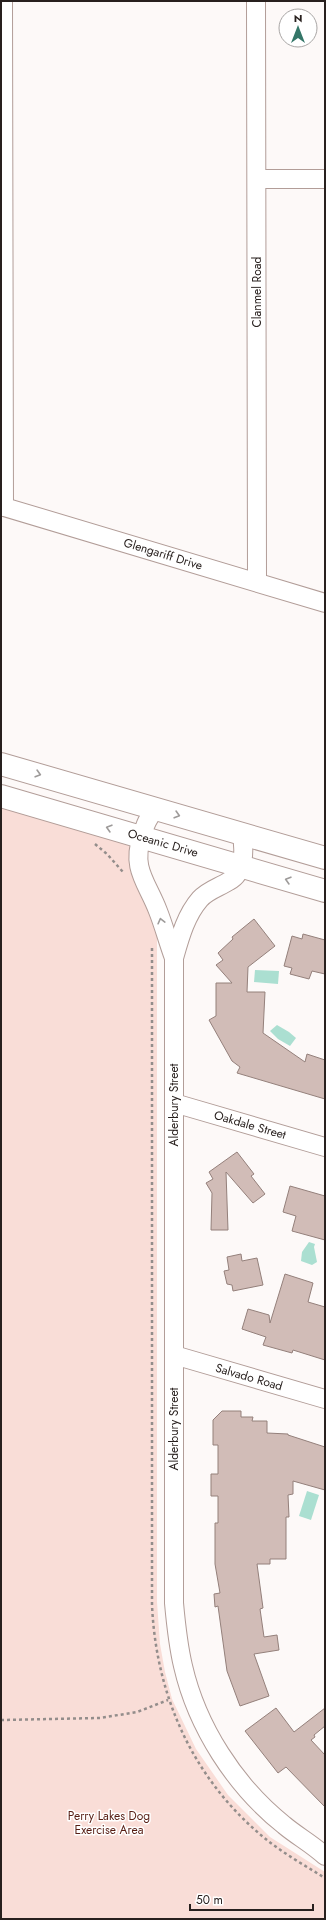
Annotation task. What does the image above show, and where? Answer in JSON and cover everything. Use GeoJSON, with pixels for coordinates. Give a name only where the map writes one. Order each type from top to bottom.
{"type":"FeatureCollection","features":[{"type":"Feature","properties":{"kind":"main road"},"geometry":{"type":"LineString","coordinates":[[1,764],[325,858]]}},
{"type":"Feature","properties":{"kind":"main road","name":"Oceanic Drive"},"geometry":{"type":"LineString","coordinates":[[1,796],[325,891]]}},
{"type":"Feature","properties":{"kind":"street"},"geometry":{"type":"LineString","coordinates":[[3,1],[3,507]]}},
{"type":"Feature","properties":{"kind":"street","name":"Clanmel Road"},"geometry":{"type":"LineString","coordinates":[[256,1],[257,582]]}},
{"type":"Feature","properties":{"kind":"street"},"geometry":{"type":"LineString","coordinates":[[257,179],[325,179]]}},
{"type":"Feature","properties":{"kind":"street","name":"Glengariff Drive"},"geometry":{"type":"LineString","coordinates":[[3,507],[325,603]]}},
{"type":"Feature","properties":{"kind":"street","name":"Alderbury Street"},"geometry":{"type":"LineString","coordinates":[[156,809],[149,815],[138,846],[138,866],[140,876],[159,913],[164,934],[174,958]]}},
{"type":"Feature","properties":{"kind":"street","name":"Alderbury Street"},"geometry":{"type":"LineString","coordinates":[[241,833],[243,842],[243,860],[235,877],[202,897],[193,909],[181,935],[174,958],[174,1603],[177,1640],[190,1693],[212,1741],[243,1786],[283,1825],[322,1852]]}},
{"type":"Feature","properties":{"kind":"street","name":"Oakdale Street"},"geometry":{"type":"LineString","coordinates":[[174,1103],[325,1147]]}},
{"type":"Feature","properties":{"kind":"street","name":"Salvado Road"},"geometry":{"type":"LineString","coordinates":[[174,1355],[325,1399]]}},
{"type":"Feature","properties":{"kind":"path"},"geometry":{"type":"LineString","coordinates":[[1,1720],[100,1718],[137,1712],[168,1700]]}},
{"type":"Feature","properties":{"kind":"green space","name":"Perry Lakes Dog Exercise Area"},"geometry":{"type":"Polygon","coordinates":[[[1,804],[123,840],[129,846],[157,935],[157,1602],[160,1644],[172,1699],[196,1749],[228,1795],[270,1837],[325,1872],[325,1919],[1,1919],[1,804]]]}},
{"type":"Feature","properties":{"kind":"shaded area"},"geometry":{"type":"Polygon","coordinates":[[[255,970],[279,971],[278,984],[254,982],[255,970]]]}},
{"type":"Feature","properties":{"kind":"shaded area"},"geometry":{"type":"Polygon","coordinates":[[[277,1025],[296,1038],[290,1046],[278,1039],[270,1031],[277,1025]]]}},
{"type":"Feature","properties":{"kind":"shaded area"},"geometry":{"type":"Polygon","coordinates":[[[309,1242],[315,1244],[314,1247],[317,1262],[312,1265],[301,1261],[302,1252],[309,1242]]]}},
{"type":"Feature","properties":{"kind":"shaded area"},"geometry":{"type":"Polygon","coordinates":[[[307,1491],[319,1495],[311,1520],[299,1516],[307,1491]]]}},
{"type":"Feature","properties":{"kind":"building"},"geometry":{"type":"Polygon","coordinates":[[[254,919],[275,946],[248,967],[247,992],[265,992],[263,1033],[305,1062],[307,1054],[325,1060],[325,1099],[237,1073],[240,1067],[232,1061],[209,1020],[216,1016],[216,983],[232,983],[216,965],[223,960],[218,953],[233,939],[232,937],[254,919]]]}},
{"type":"Feature","properties":{"kind":"building"},"geometry":{"type":"Polygon","coordinates":[[[303,934],[325,940],[325,974],[312,971],[309,979],[290,974],[292,968],[284,966],[292,936],[302,939],[303,934]]]}},
{"type":"Feature","properties":{"kind":"building"},"geometry":{"type":"Polygon","coordinates":[[[237,1152],[254,1174],[251,1176],[265,1194],[253,1203],[226,1172],[228,1230],[211,1230],[212,1193],[206,1183],[213,1179],[209,1172],[237,1152]]]}},
{"type":"Feature","properties":{"kind":"building"},"geometry":{"type":"Polygon","coordinates":[[[290,1186],[325,1196],[325,1240],[292,1231],[296,1216],[283,1212],[290,1186]]]}},
{"type":"Feature","properties":{"kind":"building"},"geometry":{"type":"Polygon","coordinates":[[[241,1254],[242,1261],[257,1258],[263,1285],[233,1291],[232,1285],[227,1284],[224,1271],[229,1270],[227,1257],[241,1254]]]}},
{"type":"Feature","properties":{"kind":"building"},"geometry":{"type":"Polygon","coordinates":[[[285,1274],[313,1283],[308,1302],[325,1307],[325,1360],[293,1350],[292,1353],[263,1345],[266,1337],[242,1329],[248,1309],[269,1315],[270,1323],[285,1274]]]}},
{"type":"Feature","properties":{"kind":"building"},"geometry":{"type":"Polygon","coordinates":[[[222,1411],[241,1411],[241,1417],[253,1417],[252,1421],[267,1421],[267,1433],[288,1434],[325,1447],[325,1490],[293,1481],[293,1494],[288,1495],[289,1517],[286,1517],[286,1559],[270,1559],[270,1564],[257,1564],[263,1608],[260,1609],[264,1637],[277,1635],[279,1650],[254,1654],[269,1696],[240,1706],[227,1671],[218,1606],[215,1607],[214,1594],[220,1593],[215,1564],[215,1523],[218,1523],[218,1496],[211,1496],[211,1474],[218,1474],[218,1445],[213,1445],[213,1420],[222,1411]]]}},
{"type":"Feature","properties":{"kind":"building"},"geometry":{"type":"Polygon","coordinates":[[[276,1708],[294,1732],[325,1708],[325,1726],[314,1735],[315,1737],[311,1740],[325,1755],[325,1807],[286,1767],[278,1773],[245,1731],[276,1708]]]}}]}
